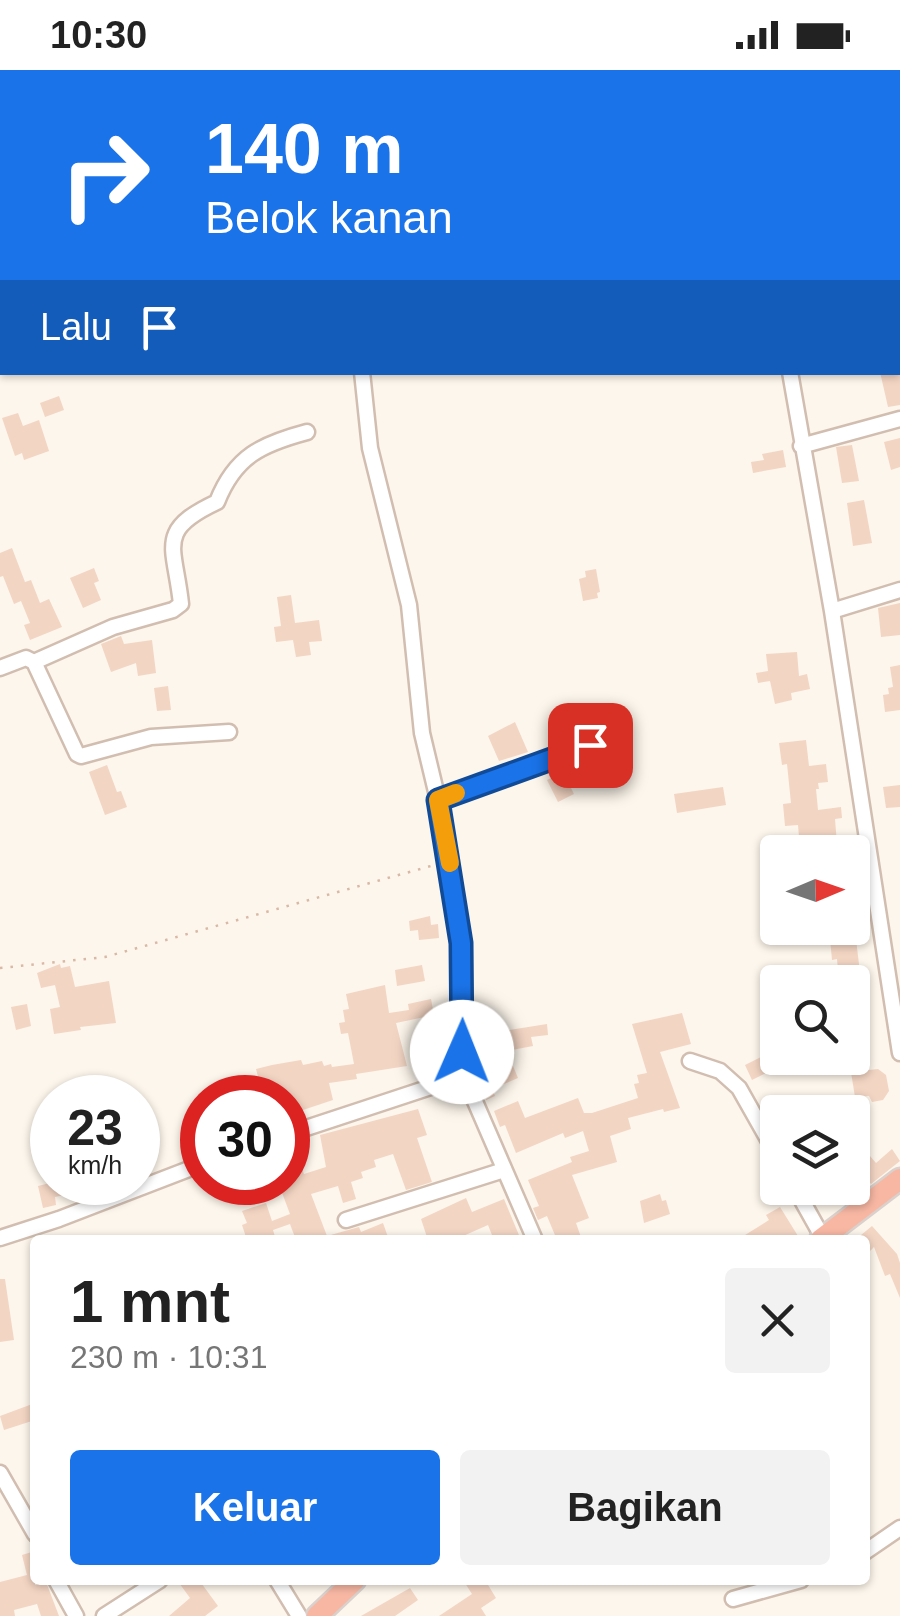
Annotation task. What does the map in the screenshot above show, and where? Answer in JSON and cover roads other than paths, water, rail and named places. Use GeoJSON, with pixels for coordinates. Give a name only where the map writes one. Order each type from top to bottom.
{"type":"FeatureCollection","features":[{"type":"Feature","properties":{"kind":"highway"},"geometry":{"type":"LineString","coordinates":[[827,1235],[900,1179]]}},
{"type":"Feature","properties":{"kind":"highway"},"geometry":{"type":"LineString","coordinates":[[317,1616],[350,1585]]}},
{"type":"Feature","properties":{"kind":"street"},"geometry":{"type":"LineString","coordinates":[[362,375],[370,448],[409,605],[422,733],[438,800],[461,943],[464,1076],[533,1235]]}},
{"type":"Feature","properties":{"kind":"street"},"geometry":{"type":"LineString","coordinates":[[790,375],[832,611],[900,1052]]}},
{"type":"Feature","properties":{"kind":"street"},"geometry":{"type":"LineString","coordinates":[[801,446],[900,419]]}},
{"type":"Feature","properties":{"kind":"street"},"geometry":{"type":"LineString","coordinates":[[34,662],[86,637],[181,604],[172,540],[178,525],[189,515],[218,502],[226,480],[242,461],[271,442],[307,432]]}},
{"type":"Feature","properties":{"kind":"street"},"geometry":{"type":"LineString","coordinates":[[832,611],[900,590]]}},
{"type":"Feature","properties":{"kind":"street"},"geometry":{"type":"LineString","coordinates":[[0,668],[26,658],[34,662],[81,756],[151,737],[228,732]]}},
{"type":"Feature","properties":{"kind":"street"},"geometry":{"type":"LineString","coordinates":[[438,800],[590,745]]}},
{"type":"Feature","properties":{"kind":"street"},"geometry":{"type":"LineString","coordinates":[[690,1061],[720,1071],[739,1088],[760,1125]]}},
{"type":"Feature","properties":{"kind":"street"},"geometry":{"type":"LineString","coordinates":[[310,1127],[464,1076]]}},
{"type":"Feature","properties":{"kind":"street"},"geometry":{"type":"LineString","coordinates":[[346,1220],[504,1170]]}},
{"type":"Feature","properties":{"kind":"street"},"geometry":{"type":"LineString","coordinates":[[0,1238],[180,1172]]}},
{"type":"Feature","properties":{"kind":"street"},"geometry":{"type":"LineString","coordinates":[[804,1205],[820,1235]]}},
{"type":"Feature","properties":{"kind":"street"},"geometry":{"type":"LineString","coordinates":[[0,1474],[30,1525]]}},
{"type":"Feature","properties":{"kind":"street"},"geometry":{"type":"LineString","coordinates":[[870,1549],[900,1528]]}},
{"type":"Feature","properties":{"kind":"street"},"geometry":{"type":"LineString","coordinates":[[59,1585],[76,1616]]}},
{"type":"Feature","properties":{"kind":"street"},"geometry":{"type":"LineString","coordinates":[[104,1616],[152,1585]]}},
{"type":"Feature","properties":{"kind":"street"},"geometry":{"type":"LineString","coordinates":[[280,1585],[299,1616]]}},
{"type":"Feature","properties":{"kind":"street"},"geometry":{"type":"LineString","coordinates":[[734,1599],[784,1585]]}}]}
